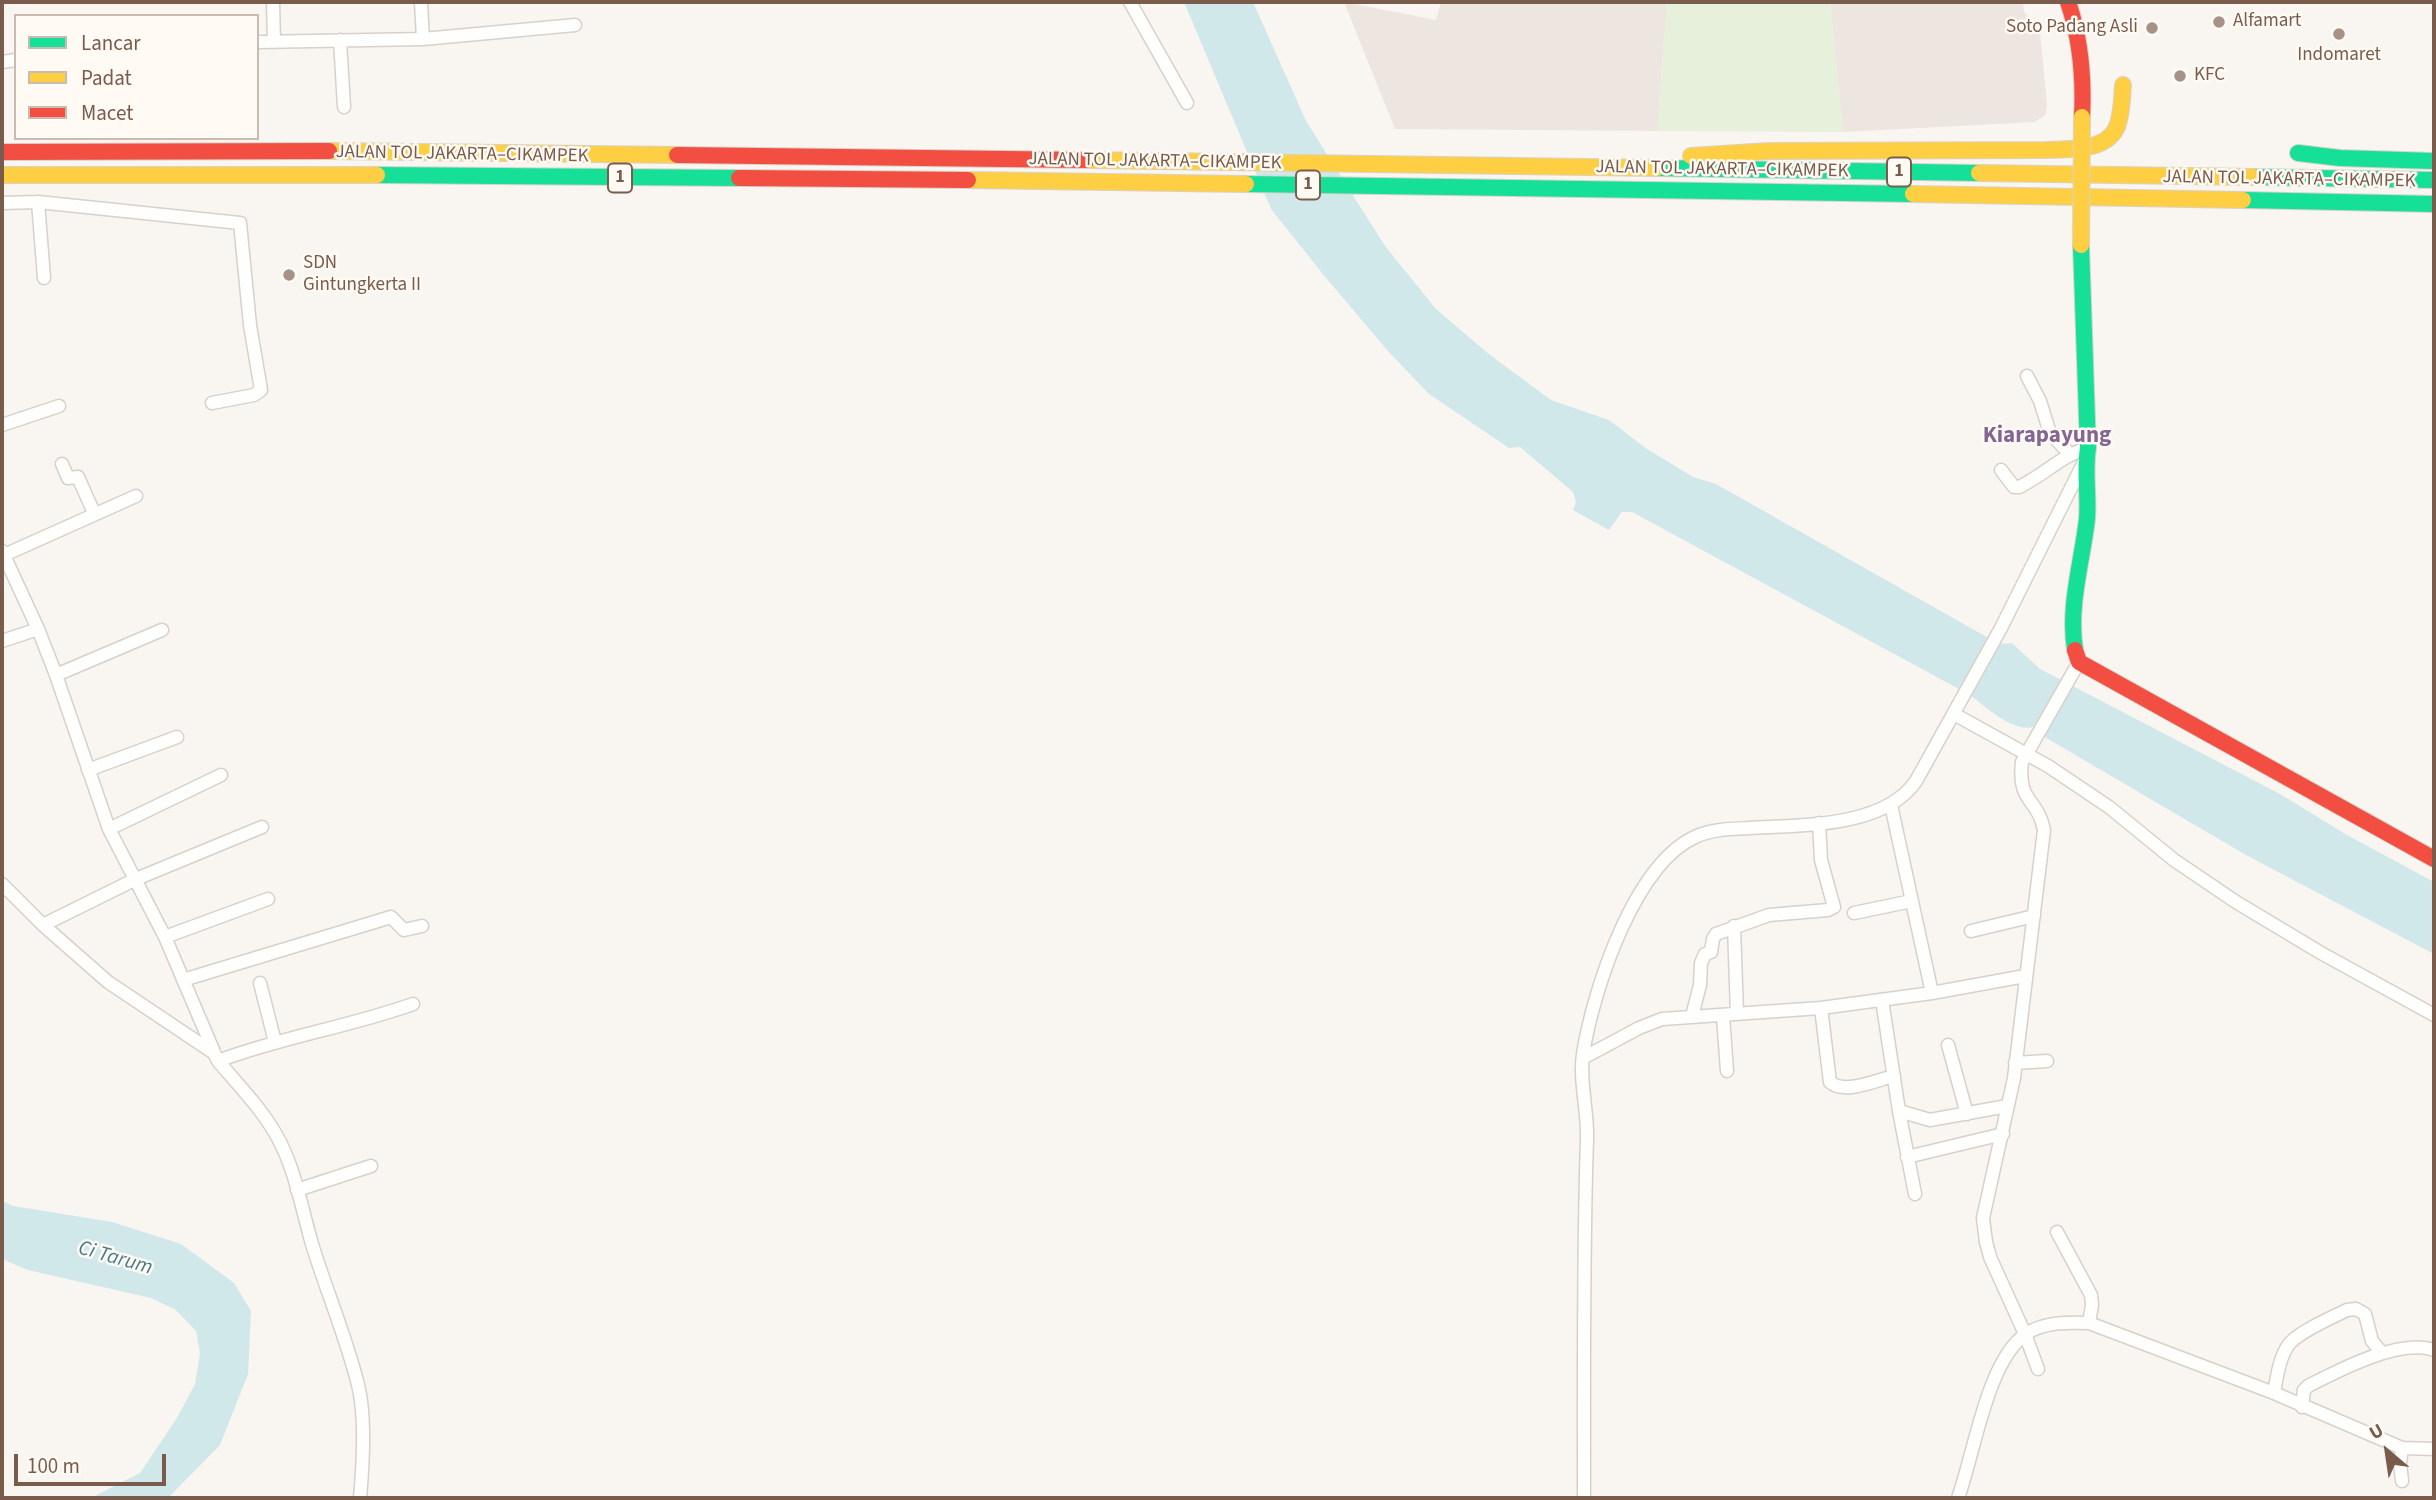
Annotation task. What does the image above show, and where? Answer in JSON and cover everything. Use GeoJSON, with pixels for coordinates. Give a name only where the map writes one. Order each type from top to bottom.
{"type":"FeatureCollection","features":[{"type":"Feature","properties":{"kind":"main road"},"geometry":{"type":"LineString","coordinates":[[2068,2],[2083,69],[2081,245],[2087,453],[2087,516],[2074,628],[2074,652],[2079,662],[2434,859]]}},
{"type":"Feature","properties":{"kind":"main road"},"geometry":{"type":"LineString","coordinates":[[1538,165],[1769,151],[2045,150],[2086,147],[2104,142],[2113,135],[2123,85]]}},
{"type":"Feature","properties":{"kind":"main road","name":"JALAN TOL JAKARTA–CIKAMPEK"},"geometry":{"type":"LineString","coordinates":[[2,152],[341,152],[1229,161],[2434,180]]}},
{"type":"Feature","properties":{"kind":"main road"},"geometry":{"type":"LineString","coordinates":[[2298,153],[2340,158],[2434,161]]}},
{"type":"Feature","properties":{"kind":"main road","name":"JALAN TOL JAKARTA–CIKAMPEK"},"geometry":{"type":"LineString","coordinates":[[2,175],[315,174],[1238,184],[2434,204]]}},
{"type":"Feature","properties":{"kind":"street"},"geometry":{"type":"LineString","coordinates":[[273,2],[274,42]]}},
{"type":"Feature","properties":{"kind":"street"},"geometry":{"type":"LineString","coordinates":[[421,2],[422,40]]}},
{"type":"Feature","properties":{"kind":"street"},"geometry":{"type":"LineString","coordinates":[[1130,2],[1186,103]]}},
{"type":"Feature","properties":{"kind":"street"},"geometry":{"type":"LineString","coordinates":[[259,42],[422,40],[575,25]]}},
{"type":"Feature","properties":{"kind":"street"},"geometry":{"type":"LineString","coordinates":[[340,40],[344,107]]}},
{"type":"Feature","properties":{"kind":"street"},"geometry":{"type":"LineString","coordinates":[[2,204],[38,202],[240,223],[250,325],[261,390],[254,395],[212,403]]}},
{"type":"Feature","properties":{"kind":"street"},"geometry":{"type":"LineString","coordinates":[[38,202],[44,278]]}},
{"type":"Feature","properties":{"kind":"street"},"geometry":{"type":"LineString","coordinates":[[2027,376],[2040,401],[2050,433],[2069,453]]}},
{"type":"Feature","properties":{"kind":"street"},"geometry":{"type":"LineString","coordinates":[[2,425],[58,406]]}},
{"type":"Feature","properties":{"kind":"street"},"geometry":{"type":"LineString","coordinates":[[1584,1498],[1587,1129],[1583,1058],[1592,1011],[1605,970],[1626,920],[1646,885],[1664,860],[1696,836],[1860,816],[1891,806],[1909,790],[2001,628],[2087,453],[2069,453],[2019,487],[2014,486],[2001,470]]}},
{"type":"Feature","properties":{"kind":"street"},"geometry":{"type":"LineString","coordinates":[[62,464],[68,478],[78,477],[93,513]]}},
{"type":"Feature","properties":{"kind":"street"},"geometry":{"type":"LineString","coordinates":[[136,496],[2,554],[38,629],[56,675],[108,829],[165,936],[216,1057]]}},
{"type":"Feature","properties":{"kind":"street"},"geometry":{"type":"LineString","coordinates":[[2,640],[38,629]]}},
{"type":"Feature","properties":{"kind":"street"},"geometry":{"type":"LineString","coordinates":[[56,675],[162,630]]}},
{"type":"Feature","properties":{"kind":"street"},"geometry":{"type":"LineString","coordinates":[[2038,1369],[1986,1242],[1983,1219],[2003,1134],[2015,1063],[2044,831],[2040,814],[2022,792],[2020,776],[2025,754],[2079,662]]}},
{"type":"Feature","properties":{"kind":"street"},"geometry":{"type":"LineString","coordinates":[[1954,714],[2025,754],[2109,807],[2174,860],[2236,902],[2321,953],[2434,1015]]}},
{"type":"Feature","properties":{"kind":"street"},"geometry":{"type":"LineString","coordinates":[[88,770],[177,737]]}},
{"type":"Feature","properties":{"kind":"street"},"geometry":{"type":"LineString","coordinates":[[108,829],[221,775]]}},
{"type":"Feature","properties":{"kind":"street"},"geometry":{"type":"LineString","coordinates":[[1891,806],[1932,993]]}},
{"type":"Feature","properties":{"kind":"street"},"geometry":{"type":"LineString","coordinates":[[1692,1016],[1700,985],[1702,959],[1713,950],[1713,936],[1769,915],[1828,910],[1833,907],[1821,860],[1819,823]]}},
{"type":"Feature","properties":{"kind":"street"},"geometry":{"type":"LineString","coordinates":[[43,925],[136,879],[262,827]]}},
{"type":"Feature","properties":{"kind":"street"},"geometry":{"type":"LineString","coordinates":[[2,884],[43,925],[108,982],[216,1057],[257,1107],[280,1141],[358,1382],[363,1436],[360,1498]]}},
{"type":"Feature","properties":{"kind":"street"},"geometry":{"type":"LineString","coordinates":[[165,936],[268,900]]}},
{"type":"Feature","properties":{"kind":"street"},"geometry":{"type":"LineString","coordinates":[[1854,913],[1912,901]]}},
{"type":"Feature","properties":{"kind":"street"},"geometry":{"type":"LineString","coordinates":[[1971,931],[2034,916]]}},
{"type":"Feature","properties":{"kind":"street"},"geometry":{"type":"LineString","coordinates":[[183,980],[391,917],[404,930],[422,926]]}},
{"type":"Feature","properties":{"kind":"street"},"geometry":{"type":"LineString","coordinates":[[1734,926],[1737,1014]]}},
{"type":"Feature","properties":{"kind":"street"},"geometry":{"type":"LineString","coordinates":[[1583,1058],[1639,1028],[1662,1019],[1723,1016],[1882,1000],[2025,976]]}},
{"type":"Feature","properties":{"kind":"street"},"geometry":{"type":"LineString","coordinates":[[260,983],[262,1011],[275,1042]]}},
{"type":"Feature","properties":{"kind":"street"},"geometry":{"type":"LineString","coordinates":[[1882,1000],[1915,1194]]}},
{"type":"Feature","properties":{"kind":"street"},"geometry":{"type":"LineString","coordinates":[[216,1057],[349,1025],[413,1004]]}},
{"type":"Feature","properties":{"kind":"street"},"geometry":{"type":"LineString","coordinates":[[1821,1007],[1830,1082],[1836,1087],[1844,1088],[1894,1076]]}},
{"type":"Feature","properties":{"kind":"street"},"geometry":{"type":"LineString","coordinates":[[1723,1016],[1727,1071]]}},
{"type":"Feature","properties":{"kind":"street"},"geometry":{"type":"LineString","coordinates":[[1948,1045],[1967,1114]]}},
{"type":"Feature","properties":{"kind":"street"},"geometry":{"type":"LineString","coordinates":[[2015,1063],[2048,1061]]}},
{"type":"Feature","properties":{"kind":"street"},"geometry":{"type":"LineString","coordinates":[[1899,1111],[1930,1120],[2007,1106]]}},
{"type":"Feature","properties":{"kind":"street"},"geometry":{"type":"LineString","coordinates":[[1907,1157],[2003,1134]]}},
{"type":"Feature","properties":{"kind":"street"},"geometry":{"type":"LineString","coordinates":[[297,1190],[371,1166]]}},
{"type":"Feature","properties":{"kind":"street"},"geometry":{"type":"LineString","coordinates":[[2057,1232],[2091,1295],[2089,1323]]}},
{"type":"Feature","properties":{"kind":"street"},"geometry":{"type":"LineString","coordinates":[[2274,1393],[2279,1367],[2289,1344],[2347,1310],[2356,1309],[2365,1314],[2372,1341],[2382,1353]]}},
{"type":"Feature","properties":{"kind":"street"},"geometry":{"type":"LineString","coordinates":[[1958,1498],[1998,1370],[2025,1334],[2056,1323],[2089,1323],[2274,1393],[2402,1448],[2434,1449]]}},
{"type":"Feature","properties":{"kind":"street"},"geometry":{"type":"LineString","coordinates":[[2302,1407],[2304,1390],[2308,1386],[2382,1353],[2422,1347],[2434,1350]]}},
{"type":"Feature","properties":{"kind":"street"},"geometry":{"type":"LineString","coordinates":[[2402,1448],[2402,1480]]}},
{"type":"Feature","properties":{"kind":"shaded area"},"geometry":{"type":"Polygon","coordinates":[[[1344,2],[1436,20],[1441,2],[1667,2],[1657,131],[1395,129],[1344,2]]]}},
{"type":"Feature","properties":{"kind":"shaded area"},"geometry":{"type":"Polygon","coordinates":[[[1830,2],[2023,2],[2024,12],[2040,31],[2047,104],[2045,115],[2035,122],[1843,132],[1830,2]]]}},
{"type":"Feature","properties":{"kind":"green space"},"geometry":{"type":"Polygon","coordinates":[[[1667,2],[1830,2],[1843,132],[1657,131],[1667,2]]]}},
{"type":"Feature","properties":{"kind":"water"},"geometry":{"type":"Polygon","coordinates":[[[1184,2],[1253,2],[1306,121],[1385,246],[1436,309],[1490,355],[1551,400],[1609,420],[1644,447],[1693,477],[1716,484],[1999,644],[2012,643],[2040,669],[2280,794],[2347,835],[2434,882],[2434,954],[2246,855],[2043,736],[2033,727],[2025,728],[2008,722],[1970,695],[1632,512],[1622,512],[1609,530],[1573,510],[1576,502],[1573,492],[1520,447],[1509,448],[1429,394],[1387,350],[1271,209],[1184,2]]]}},
{"type":"Feature","properties":{"kind":"water","name":"Ci Tarum"},"geometry":{"type":"Polygon","coordinates":[[[2,1201],[13,1206],[112,1222],[181,1244],[234,1283],[251,1311],[248,1374],[220,1445],[168,1498],[91,1498],[140,1473],[177,1418],[195,1384],[200,1353],[196,1331],[176,1310],[151,1298],[28,1270],[2,1259],[2,1201]]]}},
{"type":"Feature","properties":{"kind":"traffic: fast"},"geometry":{"type":"LineString","coordinates":[[2298,153],[2340,158],[2434,161]]}},
{"type":"Feature","properties":{"kind":"traffic: fast"},"geometry":{"type":"LineString","coordinates":[[1657,168],[1979,173]]}},
{"type":"Feature","properties":{"kind":"traffic: fast"},"geometry":{"type":"LineString","coordinates":[[377,175],[739,178]]}},
{"type":"Feature","properties":{"kind":"traffic: fast"},"geometry":{"type":"LineString","coordinates":[[2254,177],[2434,180]]}},
{"type":"Feature","properties":{"kind":"traffic: fast"},"geometry":{"type":"LineString","coordinates":[[1246,184],[1913,194]]}},
{"type":"Feature","properties":{"kind":"traffic: fast"},"geometry":{"type":"LineString","coordinates":[[2243,200],[2434,204]]}},
{"type":"Feature","properties":{"kind":"traffic: fast"},"geometry":{"type":"LineString","coordinates":[[2075,650],[2074,601],[2085,535],[2088,448],[2081,245]]}},
{"type":"Feature","properties":{"kind":"traffic: slow"},"geometry":{"type":"LineString","coordinates":[[1691,156],[1769,151],[2076,149],[2097,144],[2113,133],[2118,124],[2123,85]]}},
{"type":"Feature","properties":{"kind":"traffic: slow"},"geometry":{"type":"LineString","coordinates":[[2081,245],[2082,117]]}},
{"type":"Feature","properties":{"kind":"traffic: slow"},"geometry":{"type":"LineString","coordinates":[[329,151],[677,155]]}},
{"type":"Feature","properties":{"kind":"traffic: slow"},"geometry":{"type":"LineString","coordinates":[[1087,160],[1657,168]]}},
{"type":"Feature","properties":{"kind":"traffic: slow"},"geometry":{"type":"LineString","coordinates":[[1979,173],[2254,177]]}},
{"type":"Feature","properties":{"kind":"traffic: slow"},"geometry":{"type":"LineString","coordinates":[[2,175],[377,175]]}},
{"type":"Feature","properties":{"kind":"traffic: slow"},"geometry":{"type":"LineString","coordinates":[[968,180],[1246,184]]}},
{"type":"Feature","properties":{"kind":"traffic: slow"},"geometry":{"type":"LineString","coordinates":[[1913,194],[2243,200]]}},
{"type":"Feature","properties":{"kind":"traffic: jam"},"geometry":{"type":"LineString","coordinates":[[2068,2],[2081,59],[2082,117]]}},
{"type":"Feature","properties":{"kind":"traffic: jam"},"geometry":{"type":"LineString","coordinates":[[2,152],[329,151]]}},
{"type":"Feature","properties":{"kind":"traffic: jam"},"geometry":{"type":"LineString","coordinates":[[677,155],[1087,160]]}},
{"type":"Feature","properties":{"kind":"traffic: jam"},"geometry":{"type":"LineString","coordinates":[[739,178],[968,180]]}},
{"type":"Feature","properties":{"kind":"traffic: jam"},"geometry":{"type":"LineString","coordinates":[[2075,650],[2079,662],[2434,859]]}},
{"type":"Feature","properties":{"kind":"place","name":"Alfamart"},"geometry":{"type":"Point","coordinates":[2219,22]}},
{"type":"Feature","properties":{"kind":"place","name":"Soto Padang Asli"},"geometry":{"type":"Point","coordinates":[2152,28]}},
{"type":"Feature","properties":{"kind":"place","name":"Indomaret"},"geometry":{"type":"Point","coordinates":[2339,34]}},
{"type":"Feature","properties":{"kind":"place","name":"KFC"},"geometry":{"type":"Point","coordinates":[2180,76]}},
{"type":"Feature","properties":{"kind":"place","name":"SDN Gintungkerta II"},"geometry":{"type":"Point","coordinates":[289,275]}},
{"type":"Feature","properties":{"kind":"district","name":"Kiarapayung"},"geometry":{"type":"Point","coordinates":[2047,437]}}]}
